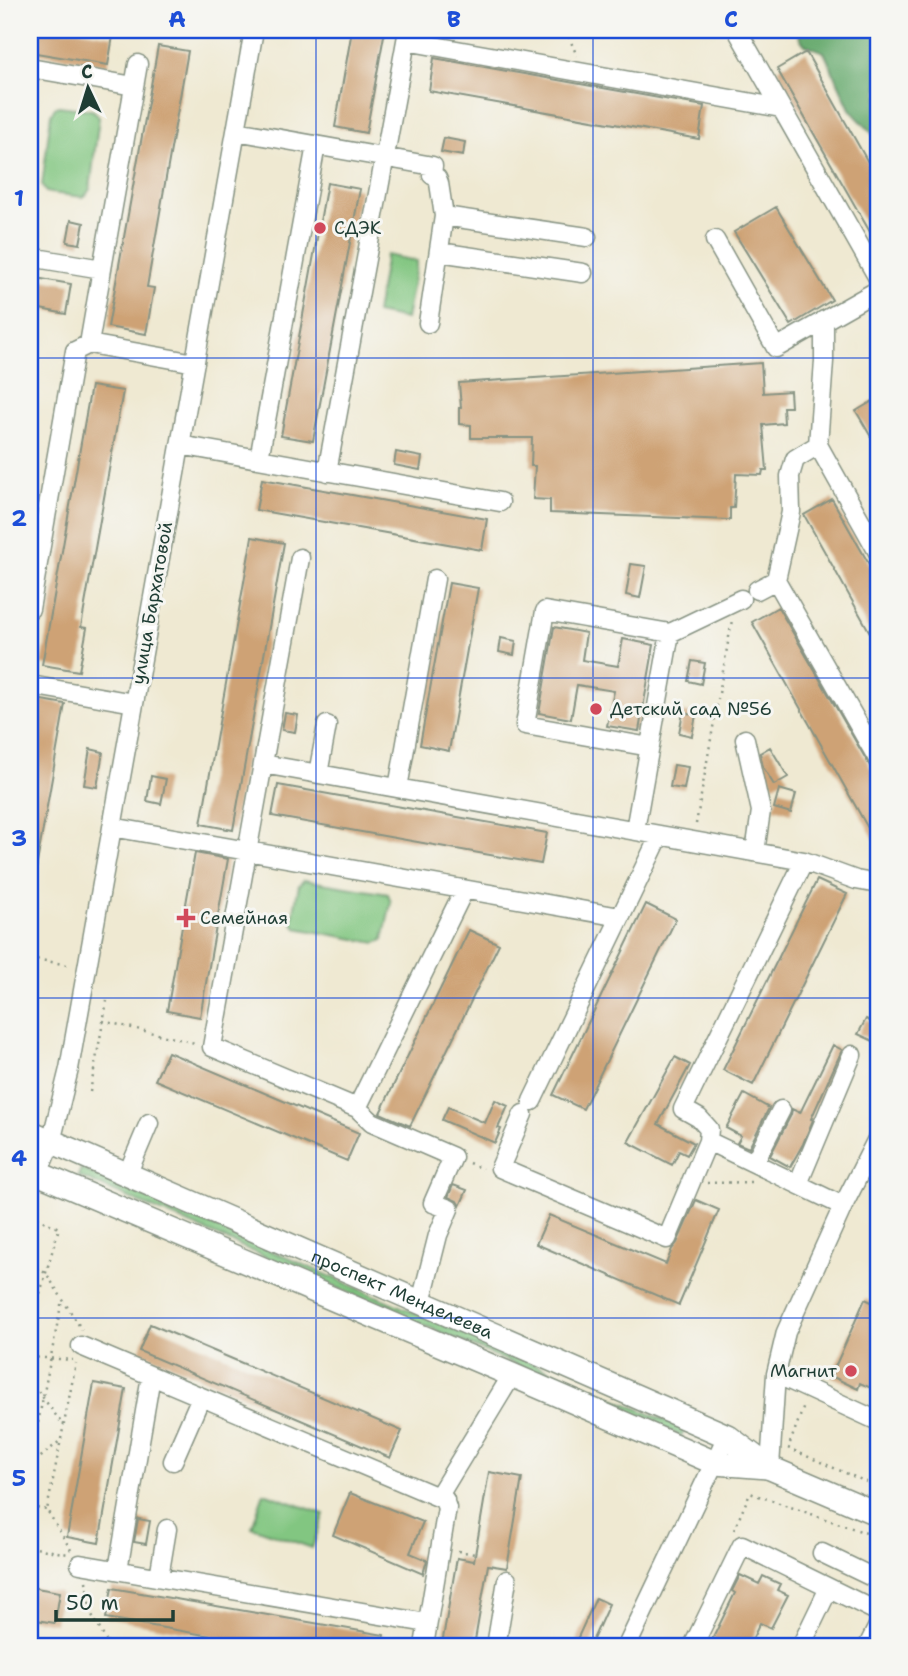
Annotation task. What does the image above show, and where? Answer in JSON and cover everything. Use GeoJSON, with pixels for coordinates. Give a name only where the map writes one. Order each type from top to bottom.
{"type":"FeatureCollection","features":[{"type":"Feature","properties":{"kind":"main road","name":"проспект Менделеева"},"geometry":{"type":"LineString","coordinates":[[30,1132],[727,1436],[769,1467],[878,1514]]}},
{"type":"Feature","properties":{"kind":"main road","name":"проспект Менделеева"},"geometry":{"type":"LineString","coordinates":[[34,1171],[512,1374],[715,1464],[769,1467]]}},
{"type":"Feature","properties":{"kind":"street","name":"улица Бархатовой"},"geometry":{"type":"LineString","coordinates":[[34,1171],[51,1142],[69,1069],[254,30]]}},
{"type":"Feature","properties":{"kind":"street"},"geometry":{"type":"LineString","coordinates":[[737,30],[878,278]]}},
{"type":"Feature","properties":{"kind":"street"},"geometry":{"type":"LineString","coordinates":[[327,472],[407,36],[584,73],[781,108]]}},
{"type":"Feature","properties":{"kind":"street"},"geometry":{"type":"LineString","coordinates":[[89,344],[138,64]]}},
{"type":"Feature","properties":{"kind":"street"},"geometry":{"type":"LineString","coordinates":[[30,68],[134,86]]}},
{"type":"Feature","properties":{"kind":"street"},"geometry":{"type":"LineString","coordinates":[[236,131],[433,166],[432,175],[439,183],[444,216],[428,323]]}},
{"type":"Feature","properties":{"kind":"street"},"geometry":{"type":"LineString","coordinates":[[258,459],[316,145]]}},
{"type":"Feature","properties":{"kind":"street"},"geometry":{"type":"LineString","coordinates":[[444,216],[587,237]]}},
{"type":"Feature","properties":{"kind":"street"},"geometry":{"type":"LineString","coordinates":[[715,240],[776,348],[878,290]]}},
{"type":"Feature","properties":{"kind":"street"},"geometry":{"type":"LineString","coordinates":[[439,252],[583,273]]}},
{"type":"Feature","properties":{"kind":"street"},"geometry":{"type":"LineString","coordinates":[[30,257],[102,269]]}},
{"type":"Feature","properties":{"kind":"street"},"geometry":{"type":"LineString","coordinates":[[824,320],[818,445],[878,552]]}},
{"type":"Feature","properties":{"kind":"street"},"geometry":{"type":"LineString","coordinates":[[30,609],[75,351],[89,344],[195,363]]}},
{"type":"Feature","properties":{"kind":"street"},"geometry":{"type":"LineString","coordinates":[[818,445],[795,459],[790,475],[791,512],[776,580],[878,760]]}},
{"type":"Feature","properties":{"kind":"street"},"geometry":{"type":"LineString","coordinates":[[180,446],[500,502]]}},
{"type":"Feature","properties":{"kind":"street"},"geometry":{"type":"LineString","coordinates":[[300,558],[212,1047],[357,1108],[372,1122],[453,1157],[433,1203],[449,1209],[438,1235],[421,1302]]}},
{"type":"Feature","properties":{"kind":"street"},"geometry":{"type":"LineString","coordinates":[[398,789],[435,579]]}},
{"type":"Feature","properties":{"kind":"street"},"geometry":{"type":"LineString","coordinates":[[757,590],[776,580]]}},
{"type":"Feature","properties":{"kind":"street"},"geometry":{"type":"LineString","coordinates":[[650,747],[525,725],[545,611],[670,633],[738,601]]}},
{"type":"Feature","properties":{"kind":"street"},"geometry":{"type":"LineString","coordinates":[[635,831],[670,633]]}},
{"type":"Feature","properties":{"kind":"street"},"geometry":{"type":"LineString","coordinates":[[30,685],[134,703]]}},
{"type":"Feature","properties":{"kind":"street"},"geometry":{"type":"LineString","coordinates":[[318,774],[327,725]]}},
{"type":"Feature","properties":{"kind":"street"},"geometry":{"type":"LineString","coordinates":[[744,739],[761,811],[755,852]]}},
{"type":"Feature","properties":{"kind":"street"},"geometry":{"type":"LineString","coordinates":[[263,764],[804,861],[856,880],[878,884]]}},
{"type":"Feature","properties":{"kind":"street"},"geometry":{"type":"LineString","coordinates":[[112,827],[620,917]]}},
{"type":"Feature","properties":{"kind":"street"},"geometry":{"type":"LineString","coordinates":[[660,835],[500,1168],[667,1238],[708,1141],[709,1129],[699,1118],[683,1109],[804,861]]}},
{"type":"Feature","properties":{"kind":"street"},"geometry":{"type":"LineString","coordinates":[[357,1108],[464,890]]}},
{"type":"Feature","properties":{"kind":"street"},"geometry":{"type":"LineString","coordinates":[[798,1184],[852,1055]]}},
{"type":"Feature","properties":{"kind":"street"},"geometry":{"type":"LineString","coordinates":[[754,1163],[781,1110]]}},
{"type":"Feature","properties":{"kind":"street"},"geometry":{"type":"LineString","coordinates":[[127,1175],[149,1123]]}},
{"type":"Feature","properties":{"kind":"street"},"geometry":{"type":"LineString","coordinates":[[769,1467],[776,1374],[786,1332],[843,1206],[878,1137]]}},
{"type":"Feature","properties":{"kind":"street"},"geometry":{"type":"LineString","coordinates":[[708,1141],[843,1206]]}},
{"type":"Feature","properties":{"kind":"street"},"geometry":{"type":"LineString","coordinates":[[83,1341],[151,1376],[445,1500]]}},
{"type":"Feature","properties":{"kind":"street"},"geometry":{"type":"LineString","coordinates":[[424,1646],[447,1508],[441,1492],[512,1374]]}},
{"type":"Feature","properties":{"kind":"street"},"geometry":{"type":"LineString","coordinates":[[776,1374],[878,1421]]}},
{"type":"Feature","properties":{"kind":"street"},"geometry":{"type":"LineString","coordinates":[[118,1570],[151,1376]]}},
{"type":"Feature","properties":{"kind":"street"},"geometry":{"type":"LineString","coordinates":[[173,1461],[201,1396]]}},
{"type":"Feature","properties":{"kind":"street"},"geometry":{"type":"LineString","coordinates":[[627,1646],[727,1436]]}},
{"type":"Feature","properties":{"kind":"street"},"geometry":{"type":"LineString","coordinates":[[159,1577],[167,1529]]}},
{"type":"Feature","properties":{"kind":"street"},"geometry":{"type":"LineString","coordinates":[[693,1646],[742,1545],[878,1612]]}},
{"type":"Feature","properties":{"kind":"street"},"geometry":{"type":"LineString","coordinates":[[822,1553],[878,1580]]}},
{"type":"Feature","properties":{"kind":"street"},"geometry":{"type":"LineString","coordinates":[[80,1564],[427,1623]]}},
{"type":"Feature","properties":{"kind":"street"},"geometry":{"type":"LineString","coordinates":[[496,1646],[507,1580]]}},
{"type":"Feature","properties":{"kind":"street"},"geometry":{"type":"LineString","coordinates":[[801,1646],[829,1588]]}},
{"type":"Feature","properties":{"kind":"street"},"geometry":{"type":"LineString","coordinates":[[867,1646],[878,1626]]}},
{"type":"Feature","properties":{"kind":"path"},"geometry":{"type":"LineString","coordinates":[[566,30],[584,73]]}},
{"type":"Feature","properties":{"kind":"path"},"geometry":{"type":"LineString","coordinates":[[693,841],[738,601]]}},
{"type":"Feature","properties":{"kind":"path"},"geometry":{"type":"LineString","coordinates":[[30,958],[68,965]]}},
{"type":"Feature","properties":{"kind":"path"},"geometry":{"type":"LineString","coordinates":[[90,1092],[107,1001]]}},
{"type":"Feature","properties":{"kind":"path"},"geometry":{"type":"LineString","coordinates":[[103,1021],[212,1047]]}},
{"type":"Feature","properties":{"kind":"path"},"geometry":{"type":"LineString","coordinates":[[453,1157],[486,1170]]}},
{"type":"Feature","properties":{"kind":"path"},"geometry":{"type":"LineString","coordinates":[[30,1215],[59,1228],[30,1328]]}},
{"type":"Feature","properties":{"kind":"path"},"geometry":{"type":"LineString","coordinates":[[30,1266],[46,1273],[83,1341]]}},
{"type":"Feature","properties":{"kind":"path"},"geometry":{"type":"LineString","coordinates":[[30,1465],[62,1300]]}},
{"type":"Feature","properties":{"kind":"path"},"geometry":{"type":"LineString","coordinates":[[30,1357],[76,1361],[47,1510],[75,1556],[30,1547]]}},
{"type":"Feature","properties":{"kind":"path"},"geometry":{"type":"LineString","coordinates":[[30,1380],[64,1426]]}},
{"type":"Feature","properties":{"kind":"path"},"geometry":{"type":"LineString","coordinates":[[810,1390],[788,1448],[878,1487]]}},
{"type":"Feature","properties":{"kind":"path"},"geometry":{"type":"LineString","coordinates":[[30,1465],[61,1440]]}},
{"type":"Feature","properties":{"kind":"path"},"geometry":{"type":"LineString","coordinates":[[742,1545],[731,1536],[750,1493],[878,1537]]}},
{"type":"Feature","properties":{"kind":"path"},"geometry":{"type":"LineString","coordinates":[[30,1507],[47,1510]]}},
{"type":"Feature","properties":{"kind":"path"},"geometry":{"type":"LineString","coordinates":[[80,1564],[88,1587],[91,1613],[109,1646]]}},
{"type":"Feature","properties":{"kind":"green space"},"geometry":{"type":"Polygon","coordinates":[[[800,30],[878,30],[878,142],[850,109],[824,52],[805,45],[799,37],[800,30]]]}},
{"type":"Feature","properties":{"kind":"green space"},"geometry":{"type":"Polygon","coordinates":[[[58,106],[91,110],[99,117],[90,189],[83,197],[46,192],[42,186],[51,114],[58,106]]]}},
{"type":"Feature","properties":{"kind":"green space"},"geometry":{"type":"Polygon","coordinates":[[[386,255],[417,261],[406,319],[376,313],[386,255]]]}},
{"type":"Feature","properties":{"kind":"green space"},"geometry":{"type":"Polygon","coordinates":[[[304,880],[388,894],[391,902],[383,940],[376,943],[296,928],[292,921],[299,885],[304,880]]]}},
{"type":"Feature","properties":{"kind":"green space"},"geometry":{"type":"Polygon","coordinates":[[[81,1169],[685,1429],[681,1436],[78,1176],[81,1169]]]}},
{"type":"Feature","properties":{"kind":"green space"},"geometry":{"type":"Polygon","coordinates":[[[264,1493],[324,1514],[312,1548],[252,1527],[264,1493]]]}},
{"type":"Feature","properties":{"kind":"building"},"geometry":{"type":"Polygon","coordinates":[[[30,30],[78,30],[113,36],[108,65],[30,52],[30,30]]]}},
{"type":"Feature","properties":{"kind":"building"},"geometry":{"type":"Polygon","coordinates":[[[352,30],[385,30],[366,133],[335,127],[352,30]]]}},
{"type":"Feature","properties":{"kind":"building"},"geometry":{"type":"Polygon","coordinates":[[[158,46],[188,51],[147,287],[154,288],[146,334],[108,327],[158,46]]]}},
{"type":"Feature","properties":{"kind":"building"},"geometry":{"type":"Polygon","coordinates":[[[806,52],[878,180],[878,246],[777,69],[806,52]]]}},
{"type":"Feature","properties":{"kind":"building"},"geometry":{"type":"Polygon","coordinates":[[[434,58],[704,106],[699,139],[429,91],[434,58]]]}},
{"type":"Feature","properties":{"kind":"building"},"geometry":{"type":"Polygon","coordinates":[[[444,138],[465,142],[463,156],[441,152],[444,138]]]}},
{"type":"Feature","properties":{"kind":"building"},"geometry":{"type":"Polygon","coordinates":[[[327,183],[360,189],[313,441],[281,436],[327,183]]]}},
{"type":"Feature","properties":{"kind":"building"},"geometry":{"type":"Polygon","coordinates":[[[776,207],[832,300],[791,325],[734,232],[776,207]]]}},
{"type":"Feature","properties":{"kind":"building"},"geometry":{"type":"Polygon","coordinates":[[[71,220],[84,223],[80,244],[67,242],[71,220]]]}},
{"type":"Feature","properties":{"kind":"building"},"geometry":{"type":"Polygon","coordinates":[[[30,277],[71,284],[66,314],[30,307],[30,277]]]}},
{"type":"Feature","properties":{"kind":"building"},"geometry":{"type":"Polygon","coordinates":[[[761,363],[763,393],[790,391],[791,407],[783,407],[784,423],[763,425],[767,470],[763,470],[762,475],[736,474],[734,508],[730,508],[730,520],[550,513],[550,500],[533,499],[535,466],[531,466],[532,438],[471,438],[471,425],[459,424],[459,383],[761,363]]]}},
{"type":"Feature","properties":{"kind":"building"},"geometry":{"type":"Polygon","coordinates":[[[91,386],[123,391],[81,627],[87,628],[79,671],[42,665],[91,386]]]}},
{"type":"Feature","properties":{"kind":"building"},"geometry":{"type":"Polygon","coordinates":[[[878,398],[878,449],[856,411],[878,398]]]}},
{"type":"Feature","properties":{"kind":"building"},"geometry":{"type":"Polygon","coordinates":[[[396,452],[422,457],[420,470],[394,465],[396,452]]]}},
{"type":"Feature","properties":{"kind":"building"},"geometry":{"type":"Polygon","coordinates":[[[262,479],[487,519],[482,550],[256,510],[262,479]]]}},
{"type":"Feature","properties":{"kind":"building"},"geometry":{"type":"Polygon","coordinates":[[[832,499],[878,580],[878,647],[804,515],[832,499]]]}},
{"type":"Feature","properties":{"kind":"building"},"geometry":{"type":"Polygon","coordinates":[[[252,537],[284,543],[233,830],[201,824],[252,537]]]}},
{"type":"Feature","properties":{"kind":"building"},"geometry":{"type":"Polygon","coordinates":[[[631,564],[646,566],[640,598],[626,595],[631,564]]]}},
{"type":"Feature","properties":{"kind":"building"},"geometry":{"type":"Polygon","coordinates":[[[449,583],[478,588],[449,751],[420,745],[449,583]]]}},
{"type":"Feature","properties":{"kind":"building"},"geometry":{"type":"Polygon","coordinates":[[[778,607],[878,780],[878,846],[752,622],[778,607]]]}},
{"type":"Feature","properties":{"kind":"building"},"geometry":{"type":"Polygon","coordinates":[[[554,627],[586,633],[582,660],[618,666],[623,639],[654,645],[639,731],[607,726],[614,691],[577,685],[571,719],[539,713],[554,627]]]}},
{"type":"Feature","properties":{"kind":"building"},"geometry":{"type":"Polygon","coordinates":[[[501,638],[516,641],[514,655],[499,652],[501,638]]]}},
{"type":"Feature","properties":{"kind":"building"},"geometry":{"type":"Polygon","coordinates":[[[692,661],[705,663],[701,684],[688,681],[692,661]]]}},
{"type":"Feature","properties":{"kind":"building"},"geometry":{"type":"Polygon","coordinates":[[[36,699],[65,704],[36,869],[30,869],[30,737],[36,699]]]}},
{"type":"Feature","properties":{"kind":"building"},"geometry":{"type":"Polygon","coordinates":[[[683,712],[696,715],[692,736],[679,733],[683,712]]]}},
{"type":"Feature","properties":{"kind":"building"},"geometry":{"type":"Polygon","coordinates":[[[285,713],[298,715],[295,732],[282,730],[285,713]]]}},
{"type":"Feature","properties":{"kind":"building"},"geometry":{"type":"Polygon","coordinates":[[[770,747],[788,777],[774,785],[763,767],[760,753],[770,747]]]}},
{"type":"Feature","properties":{"kind":"building"},"geometry":{"type":"Polygon","coordinates":[[[90,749],[103,752],[97,787],[84,785],[90,749]]]}},
{"type":"Feature","properties":{"kind":"building"},"geometry":{"type":"Polygon","coordinates":[[[674,765],[688,767],[684,789],[670,787],[674,765]]]}},
{"type":"Feature","properties":{"kind":"building"},"geometry":{"type":"Polygon","coordinates":[[[151,776],[166,779],[161,804],[147,801],[151,776]]]}},
{"type":"Feature","properties":{"kind":"building"},"geometry":{"type":"Polygon","coordinates":[[[278,785],[547,833],[541,864],[272,816],[278,785]]]}},
{"type":"Feature","properties":{"kind":"building"},"geometry":{"type":"Polygon","coordinates":[[[779,789],[796,794],[791,813],[774,808],[779,789]]]}},
{"type":"Feature","properties":{"kind":"building"},"geometry":{"type":"Polygon","coordinates":[[[195,853],[228,859],[200,1017],[167,1011],[195,853]]]}},
{"type":"Feature","properties":{"kind":"building"},"geometry":{"type":"Polygon","coordinates":[[[817,880],[847,894],[753,1085],[723,1070],[817,880]]]}},
{"type":"Feature","properties":{"kind":"building"},"geometry":{"type":"Polygon","coordinates":[[[646,904],[676,919],[583,1109],[553,1095],[646,904]]]}},
{"type":"Feature","properties":{"kind":"building"},"geometry":{"type":"Polygon","coordinates":[[[469,930],[499,944],[410,1126],[380,1113],[469,930]]]}},
{"type":"Feature","properties":{"kind":"building"},"geometry":{"type":"Polygon","coordinates":[[[866,1019],[878,1025],[873,1041],[858,1034],[866,1019]]]}},
{"type":"Feature","properties":{"kind":"building"},"geometry":{"type":"Polygon","coordinates":[[[833,1045],[842,1050],[811,1119],[813,1120],[803,1144],[790,1167],[770,1156],[792,1109],[800,1113],[833,1045]]]}},
{"type":"Feature","properties":{"kind":"building"},"geometry":{"type":"Polygon","coordinates":[[[168,1052],[359,1133],[347,1161],[155,1080],[168,1052]]]}},
{"type":"Feature","properties":{"kind":"building"},"geometry":{"type":"Polygon","coordinates":[[[675,1057],[690,1065],[658,1124],[694,1143],[687,1155],[679,1151],[672,1165],[628,1142],[675,1057]]]}},
{"type":"Feature","properties":{"kind":"building"},"geometry":{"type":"Polygon","coordinates":[[[744,1094],[769,1108],[749,1148],[737,1143],[741,1136],[726,1128],[744,1094]]]}},
{"type":"Feature","properties":{"kind":"building"},"geometry":{"type":"Polygon","coordinates":[[[495,1100],[508,1106],[498,1128],[501,1129],[495,1143],[442,1120],[448,1107],[485,1123],[495,1100]]]}},
{"type":"Feature","properties":{"kind":"building"},"geometry":{"type":"Polygon","coordinates":[[[453,1185],[467,1190],[460,1206],[457,1201],[448,1197],[453,1185]]]}},
{"type":"Feature","properties":{"kind":"building"},"geometry":{"type":"Polygon","coordinates":[[[696,1200],[719,1210],[679,1305],[536,1244],[549,1215],[666,1264],[696,1200]]]}},
{"type":"Feature","properties":{"kind":"building"},"geometry":{"type":"Polygon","coordinates":[[[865,1299],[878,1305],[878,1391],[860,1383],[858,1389],[831,1376],[865,1299]]]}},
{"type":"Feature","properties":{"kind":"building"},"geometry":{"type":"Polygon","coordinates":[[[150,1324],[402,1431],[390,1458],[139,1351],[150,1324]]]}},
{"type":"Feature","properties":{"kind":"building"},"geometry":{"type":"Polygon","coordinates":[[[94,1383],[126,1389],[99,1543],[67,1537],[94,1383]]]}},
{"type":"Feature","properties":{"kind":"building"},"geometry":{"type":"Polygon","coordinates":[[[489,1472],[522,1478],[507,1568],[488,1565],[474,1646],[442,1644],[457,1558],[474,1561],[489,1472]]]}},
{"type":"Feature","properties":{"kind":"building"},"geometry":{"type":"Polygon","coordinates":[[[350,1493],[423,1522],[410,1553],[427,1560],[423,1574],[333,1535],[350,1493]]]}},
{"type":"Feature","properties":{"kind":"building"},"geometry":{"type":"Polygon","coordinates":[[[138,1519],[150,1521],[146,1544],[134,1542],[138,1519]]]}},
{"type":"Feature","properties":{"kind":"building"},"geometry":{"type":"Polygon","coordinates":[[[740,1575],[759,1584],[763,1576],[780,1584],[777,1590],[788,1595],[771,1628],[760,1623],[749,1646],[709,1646],[735,1593],[732,1591],[740,1575]]]}},
{"type":"Feature","properties":{"kind":"building"},"geometry":{"type":"Polygon","coordinates":[[[30,1587],[60,1592],[55,1623],[30,1619],[30,1587]]]}},
{"type":"Feature","properties":{"kind":"building"},"geometry":{"type":"Polygon","coordinates":[[[112,1588],[384,1635],[382,1646],[269,1646],[106,1618],[112,1588]]]}},
{"type":"Feature","properties":{"kind":"building"},"geometry":{"type":"Polygon","coordinates":[[[596,1598],[609,1604],[590,1646],[574,1646],[596,1598]]]}},
{"type":"Feature","properties":{"kind":"place","name":"СДЭК"},"geometry":{"type":"Point","coordinates":[320,228]}},
{"type":"Feature","properties":{"kind":"place","name":"Детский сад №56"},"geometry":{"type":"Point","coordinates":[596,709]}},
{"type":"Feature","properties":{"kind":"place","name":"Семейная"},"geometry":{"type":"Point","coordinates":[186,918]}},
{"type":"Feature","properties":{"kind":"place","name":"Магнит"},"geometry":{"type":"Point","coordinates":[851,1371]}}]}
